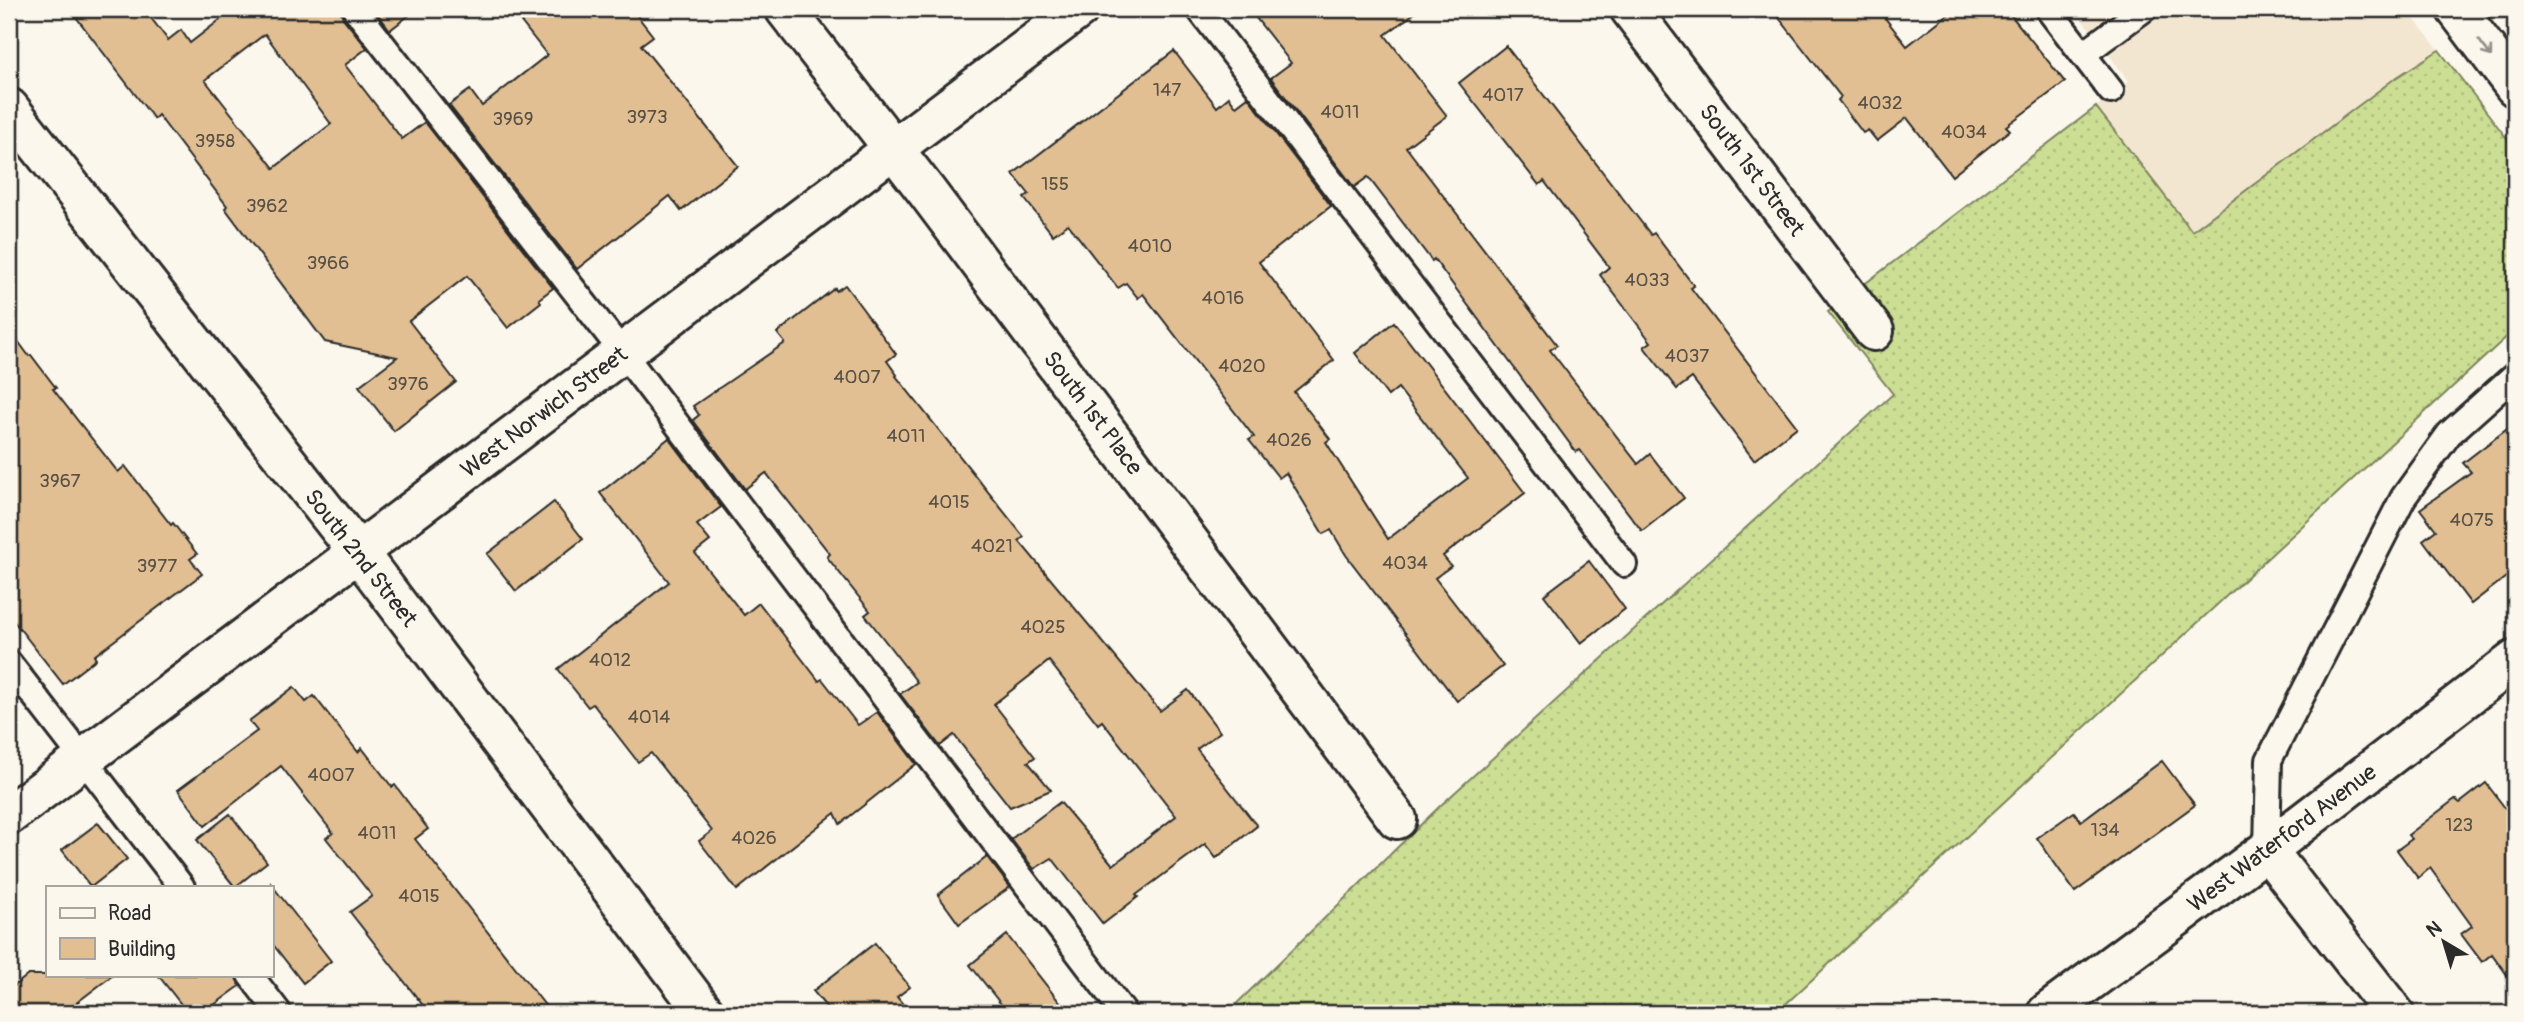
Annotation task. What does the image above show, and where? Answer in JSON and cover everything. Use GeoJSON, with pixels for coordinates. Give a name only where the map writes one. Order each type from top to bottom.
{"type":"FeatureCollection","features":[{"type":"Feature","properties":{"kind":"street","name":"South 1st Place"},"geometry":{"type":"LineString","coordinates":[[785,9],[894,148],[1397,819]]}},
{"type":"Feature","properties":{"kind":"street","name":"West Norwich Street"},"geometry":{"type":"LineString","coordinates":[[9,816],[1079,9]]}},
{"type":"Feature","properties":{"kind":"street","name":"South 1st Street"},"geometry":{"type":"LineString","coordinates":[[1630,9],[1874,331]]}},
{"type":"Feature","properties":{"kind":"street"},"geometry":{"type":"LineString","coordinates":[[2456,9],[2515,87]]}},
{"type":"Feature","properties":{"kind":"street","name":"South 2nd Street"},"geometry":{"type":"LineString","coordinates":[[9,108],[358,552],[705,1013]]}},
{"type":"Feature","properties":{"kind":"street","name":"West Waterford Avenue"},"geometry":{"type":"LineString","coordinates":[[2047,1013],[2267,850],[2515,660]]}},
{"type":"Feature","properties":{"kind":"street"},"geometry":{"type":"LineString","coordinates":[[2267,850],[2394,1013]]}},
{"type":"Feature","properties":{"kind":"lane"},"geometry":{"type":"LineString","coordinates":[[355,9],[623,353],[1124,1013]]}},
{"type":"Feature","properties":{"kind":"lane"},"geometry":{"type":"LineString","coordinates":[[1199,9],[1624,564]]}},
{"type":"Feature","properties":{"kind":"lane"},"geometry":{"type":"LineString","coordinates":[[2048,9],[2111,91]]}},
{"type":"Feature","properties":{"kind":"lane"},"geometry":{"type":"LineString","coordinates":[[2083,54],[2144,9]]}},
{"type":"Feature","properties":{"kind":"lane"},"geometry":{"type":"LineString","coordinates":[[2267,850],[2269,760],[2403,498],[2449,434],[2515,374]]}},
{"type":"Feature","properties":{"kind":"lane"},"geometry":{"type":"LineString","coordinates":[[9,663],[181,886]]}},
{"type":"Feature","properties":{"kind":"lane"},"geometry":{"type":"LineString","coordinates":[[251,976],[279,1013]]}},
{"type":"Feature","properties":{"kind":"shaded area"},"geometry":{"type":"Polygon","coordinates":[[[2074,9],[2406,9],[2439,50],[2394,79],[2192,231],[2096,107],[2129,81],[2074,9]]]}},
{"type":"Feature","properties":{"kind":"green space"},"geometry":{"type":"Polygon","coordinates":[[[2439,50],[2515,149],[2515,329],[1776,1013],[1227,1013],[1440,806],[1893,394],[1828,312],[2096,107],[2192,231],[2394,79],[2439,50]]]}},
{"type":"Feature","properties":{"kind":"building"},"geometry":{"type":"Polygon","coordinates":[[[70,9],[144,9],[168,40],[181,30],[190,43],[234,9],[340,9],[343,18],[367,48],[345,65],[402,139],[425,122],[553,288],[539,299],[541,302],[508,328],[467,276],[409,321],[456,382],[394,431],[359,386],[397,357],[325,342],[158,115],[154,119],[70,9]],[[265,34],[205,80],[274,168],[331,124],[265,34]]]}},
{"type":"Feature","properties":{"kind":"building"},"geometry":{"type":"Polygon","coordinates":[[[374,9],[417,9],[390,30],[374,9]]]}},
{"type":"Feature","properties":{"kind":"building"},"geometry":{"type":"Polygon","coordinates":[[[511,9],[632,9],[653,36],[641,45],[738,166],[681,211],[670,196],[577,269],[449,105],[470,90],[482,106],[547,55],[511,9]]]}},
{"type":"Feature","properties":{"kind":"building"},"geometry":{"type":"Polygon","coordinates":[[[1249,9],[1420,9],[1385,35],[1447,116],[1406,147],[1557,345],[1550,350],[1638,464],[1650,454],[1684,498],[1642,531],[1580,450],[1576,452],[1434,259],[1432,261],[1368,177],[1354,187],[1271,78],[1291,63],[1249,9]]]}},
{"type":"Feature","properties":{"kind":"building"},"geometry":{"type":"Polygon","coordinates":[[[1772,9],[1878,9],[1907,46],[1955,9],[2006,9],[2065,82],[2006,126],[2010,130],[1952,176],[1907,118],[1877,141],[1868,130],[1863,133],[1838,100],[1841,97],[1772,9]]]}},
{"type":"Feature","properties":{"kind":"building"},"geometry":{"type":"Polygon","coordinates":[[[1506,46],[1651,235],[1654,233],[1694,286],[1691,288],[1797,427],[1754,460],[1692,378],[1677,389],[1644,347],[1651,342],[1600,275],[1609,267],[1544,181],[1539,185],[1459,83],[1506,46]]]}},
{"type":"Feature","properties":{"kind":"building"},"geometry":{"type":"Polygon","coordinates":[[[1174,51],[1217,107],[1229,97],[1236,106],[1248,97],[1331,206],[1259,262],[1334,360],[1294,392],[1330,439],[1326,442],[1388,539],[1468,478],[1398,388],[1388,396],[1355,353],[1394,322],[1525,493],[1443,556],[1451,566],[1435,578],[1503,666],[1457,701],[1346,555],[1331,530],[1323,534],[1286,473],[1279,478],[1249,440],[1254,437],[1143,294],[1138,298],[1126,283],[1118,288],[1068,224],[1053,235],[1024,198],[1029,194],[1013,174],[1174,51]]]}},
{"type":"Feature","properties":{"kind":"building"},"geometry":{"type":"Polygon","coordinates":[[[845,285],[896,354],[887,361],[896,376],[1024,537],[1019,541],[1160,711],[1188,690],[1220,732],[1197,749],[1257,826],[1216,858],[1205,844],[1136,895],[1138,897],[1103,924],[1052,858],[1034,869],[1011,839],[1060,802],[1113,865],[1176,816],[1102,721],[1098,724],[1049,661],[994,704],[1035,757],[1028,762],[1051,790],[1010,807],[954,735],[940,746],[900,694],[917,682],[865,615],[870,611],[827,557],[830,554],[766,473],[745,489],[693,420],[699,415],[693,406],[785,343],[777,333],[835,288],[836,291],[845,285]]]}},
{"type":"Feature","properties":{"kind":"building"},"geometry":{"type":"Polygon","coordinates":[[[9,329],[118,472],[125,466],[171,525],[173,523],[197,554],[190,559],[202,574],[94,656],[96,659],[63,684],[9,615],[9,329]]]}},
{"type":"Feature","properties":{"kind":"building"},"geometry":{"type":"Polygon","coordinates":[[[2515,423],[2515,570],[2471,604],[2423,540],[2436,530],[2420,509],[2471,472],[2463,463],[2515,423]]]}},
{"type":"Feature","properties":{"kind":"building"},"geometry":{"type":"Polygon","coordinates":[[[669,438],[721,507],[697,525],[710,541],[695,553],[744,615],[759,603],[819,681],[822,679],[858,725],[877,712],[916,764],[840,824],[835,813],[737,890],[699,841],[712,831],[651,753],[638,762],[593,704],[588,707],[558,669],[669,582],[600,493],[669,438]]]}},
{"type":"Feature","properties":{"kind":"building"},"geometry":{"type":"Polygon","coordinates":[[[554,502],[583,539],[516,591],[487,554],[554,502]]]}},
{"type":"Feature","properties":{"kind":"building"},"geometry":{"type":"Polygon","coordinates":[[[1589,561],[1625,609],[1581,643],[1544,595],[1589,561]]]}},
{"type":"Feature","properties":{"kind":"building"},"geometry":{"type":"Polygon","coordinates":[[[294,687],[306,702],[314,696],[358,752],[362,748],[392,787],[395,785],[428,829],[415,839],[551,1013],[429,1013],[350,912],[372,896],[326,838],[333,833],[281,766],[205,826],[178,790],[257,731],[249,721],[294,687]]]}},
{"type":"Feature","properties":{"kind":"building"},"geometry":{"type":"Polygon","coordinates":[[[2162,761],[2195,805],[2075,892],[2037,838],[2074,812],[2081,821],[2162,761]]]}},
{"type":"Feature","properties":{"kind":"building"},"geometry":{"type":"Polygon","coordinates":[[[2486,783],[2515,821],[2515,986],[2492,954],[2482,962],[2461,934],[2472,926],[2430,868],[2418,878],[2397,850],[2412,839],[2408,835],[2455,799],[2460,803],[2486,783]]]}},
{"type":"Feature","properties":{"kind":"building"},"geometry":{"type":"Polygon","coordinates":[[[230,814],[267,862],[234,886],[197,840],[230,814]]]}},
{"type":"Feature","properties":{"kind":"building"},"geometry":{"type":"Polygon","coordinates":[[[98,823],[127,859],[90,886],[62,850],[98,823]]]}},
{"type":"Feature","properties":{"kind":"building"},"geometry":{"type":"Polygon","coordinates":[[[987,857],[1010,887],[959,924],[938,895],[987,857]]]}},
{"type":"Feature","properties":{"kind":"building"},"geometry":{"type":"Polygon","coordinates":[[[273,887],[331,961],[303,983],[273,945],[273,887]]]}},
{"type":"Feature","properties":{"kind":"building"},"geometry":{"type":"Polygon","coordinates":[[[1007,935],[1068,1013],[1008,1013],[970,965],[1007,935]]]}},
{"type":"Feature","properties":{"kind":"building"},"geometry":{"type":"Polygon","coordinates":[[[875,943],[910,987],[897,997],[910,1013],[831,1013],[813,991],[875,943]]]}},
{"type":"Feature","properties":{"kind":"building"},"geometry":{"type":"Polygon","coordinates":[[[28,975],[112,976],[63,1013],[9,1013],[9,990],[28,975]]]}},
{"type":"Feature","properties":{"kind":"building"},"geometry":{"type":"Polygon","coordinates":[[[159,976],[235,976],[240,986],[203,1013],[188,1013],[159,976]]]}}]}
